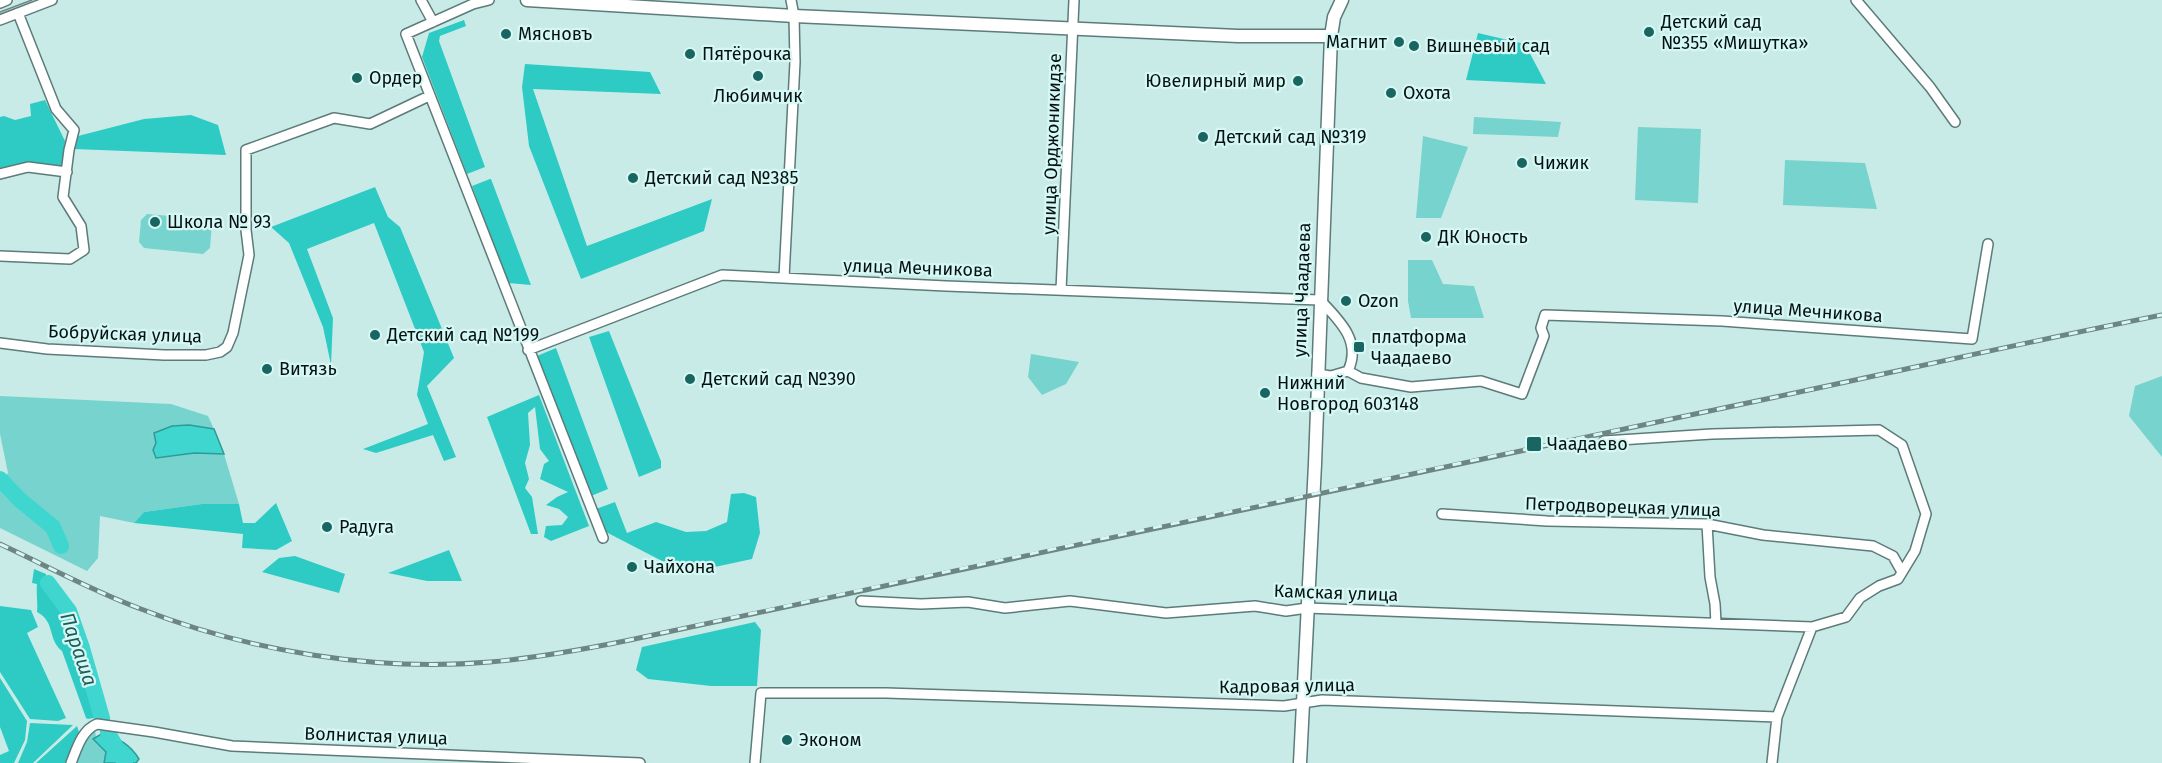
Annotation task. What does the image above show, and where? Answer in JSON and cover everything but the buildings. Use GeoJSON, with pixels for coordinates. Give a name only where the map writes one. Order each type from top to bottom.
{"type":"FeatureCollection","features":[{"type":"Feature","properties":{"kind":"street"},"geometry":{"type":"LineString","coordinates":[[0,3],[7,0]]}},
{"type":"Feature","properties":{"kind":"street"},"geometry":{"type":"LineString","coordinates":[[0,20],[52,0]]}},
{"type":"Feature","properties":{"kind":"street"},"geometry":{"type":"LineString","coordinates":[[421,0],[433,22]]}},
{"type":"Feature","properties":{"kind":"street"},"geometry":{"type":"LineString","coordinates":[[489,0],[473,4],[406,34],[603,538]]}},
{"type":"Feature","properties":{"kind":"street"},"geometry":{"type":"LineString","coordinates":[[527,0],[794,16],[1238,36],[1331,36]]}},
{"type":"Feature","properties":{"kind":"street"},"geometry":{"type":"LineString","coordinates":[[784,278],[795,62],[794,16],[791,0]]}},
{"type":"Feature","properties":{"kind":"street","name":"улица Орджоникидзе"},"geometry":{"type":"LineString","coordinates":[[1061,290],[1074,0]]}},
{"type":"Feature","properties":{"kind":"street","name":"улица Чаадаева"},"geometry":{"type":"LineString","coordinates":[[1300,763],[1315,464],[1331,36],[1334,17],[1342,0]]}},
{"type":"Feature","properties":{"kind":"street"},"geometry":{"type":"LineString","coordinates":[[1856,0],[1930,87],[1955,122]]}},
{"type":"Feature","properties":{"kind":"street"},"geometry":{"type":"LineString","coordinates":[[0,256],[70,259],[84,250],[81,226],[63,196],[74,130],[56,109],[18,13]]}},
{"type":"Feature","properties":{"kind":"street","name":"Бобруйская улица"},"geometry":{"type":"LineString","coordinates":[[0,343],[39,348],[164,355],[206,355],[220,352],[227,347],[234,333],[249,255],[246,230],[246,150],[334,118],[370,124],[429,96]]}},
{"type":"Feature","properties":{"kind":"street"},"geometry":{"type":"LineString","coordinates":[[0,174],[28,167],[67,172]]}},
{"type":"Feature","properties":{"kind":"street","name":"улица Мечникова"},"geometry":{"type":"LineString","coordinates":[[1348,370],[1361,378],[1411,387],[1481,381],[1522,394],[1544,336],[1541,328],[1545,315],[1722,321],[1972,339],[1988,244]]}},
{"type":"Feature","properties":{"kind":"street","name":"улица Мечникова"},"geometry":{"type":"LineString","coordinates":[[528,350],[722,275],[1320,300]]}},
{"type":"Feature","properties":{"kind":"street"},"geometry":{"type":"LineString","coordinates":[[1317,374],[1331,376],[1348,370],[1353,354],[1350,337],[1343,325],[1320,300]]}},
{"type":"Feature","properties":{"kind":"street"},"geometry":{"type":"LineString","coordinates":[[1604,441],[1712,434],[1879,430],[1902,445],[1926,514],[1915,551],[1902,572]]}},
{"type":"Feature","properties":{"kind":"street","name":"Петродворецкая улица"},"geometry":{"type":"LineString","coordinates":[[1442,514],[1547,521],[1707,524],[1763,535],[1873,546],[1893,556],[1902,572]]}},
{"type":"Feature","properties":{"kind":"street"},"geometry":{"type":"LineString","coordinates":[[1707,524],[1710,577],[1716,623]]}},
{"type":"Feature","properties":{"kind":"street","name":"Камская улица"},"geometry":{"type":"LineString","coordinates":[[861,602],[921,604],[968,602],[1005,608],[1070,601],[1166,613],[1255,606],[1286,611],[1307,608],[1812,627],[1846,617],[1860,598],[1879,586],[1898,579],[1902,572]]}},
{"type":"Feature","properties":{"kind":"street"},"geometry":{"type":"LineString","coordinates":[[1772,763],[1777,717],[1812,627]]}},
{"type":"Feature","properties":{"kind":"street","name":"Кадровая улица"},"geometry":{"type":"LineString","coordinates":[[756,763],[761,693],[886,693],[1284,706],[1322,700],[1777,717]]}},
{"type":"Feature","properties":{"kind":"street","name":"Волнистая улица"},"geometry":{"type":"LineString","coordinates":[[71,763],[89,727],[98,724],[232,746],[640,763]]}},
{"type":"Feature","properties":{"kind":"street"},"geometry":{"type":"LineString","coordinates":[[366,763],[367,752]]}},
{"type":"Feature","properties":{"kind":"shaded area"},"geometry":{"type":"Polygon","coordinates":[[[464,20],[466,26],[440,36],[439,41],[485,167],[467,174],[422,57],[429,33],[464,20]]]}},
{"type":"Feature","properties":{"kind":"shaded area"},"geometry":{"type":"Polygon","coordinates":[[[1478,33],[1525,44],[1546,84],[1466,80],[1478,33]]]}},
{"type":"Feature","properties":{"kind":"shaded area"},"geometry":{"type":"Polygon","coordinates":[[[525,64],[650,72],[661,94],[533,89],[587,246],[712,199],[704,231],[581,279],[529,146],[522,87],[525,64]]]}},
{"type":"Feature","properties":{"kind":"shaded area"},"geometry":{"type":"Polygon","coordinates":[[[45,100],[65,141],[62,169],[0,171],[0,117],[15,120],[31,116],[30,104],[45,100]]]}},
{"type":"Feature","properties":{"kind":"shaded area"},"geometry":{"type":"Polygon","coordinates":[[[191,115],[218,125],[226,155],[74,149],[78,136],[144,119],[191,115]]]}},
{"type":"Feature","properties":{"kind":"shaded area"},"geometry":{"type":"Polygon","coordinates":[[[1474,117],[1561,122],[1558,137],[1473,134],[1474,117]]]}},
{"type":"Feature","properties":{"kind":"shaded area"},"geometry":{"type":"Polygon","coordinates":[[[1638,127],[1701,129],[1698,203],[1635,200],[1638,127]]]}},
{"type":"Feature","properties":{"kind":"shaded area"},"geometry":{"type":"Polygon","coordinates":[[[1423,136],[1468,147],[1441,218],[1416,218],[1423,136]]]}},
{"type":"Feature","properties":{"kind":"shaded area"},"geometry":{"type":"Polygon","coordinates":[[[1785,160],[1865,163],[1877,209],[1783,205],[1785,160]]]}},
{"type":"Feature","properties":{"kind":"shaded area"},"geometry":{"type":"Polygon","coordinates":[[[491,179],[531,285],[508,283],[472,186],[491,179]]]}},
{"type":"Feature","properties":{"kind":"shaded area"},"geometry":{"type":"Polygon","coordinates":[[[375,187],[388,217],[400,227],[454,358],[427,386],[456,457],[444,461],[433,435],[376,453],[363,449],[428,424],[417,395],[424,352],[374,223],[307,249],[333,318],[331,365],[323,327],[289,243],[271,227],[375,187]]]}},
{"type":"Feature","properties":{"kind":"shaded area"},"geometry":{"type":"Polygon","coordinates":[[[147,214],[204,219],[212,224],[210,248],[203,254],[144,248],[139,242],[141,220],[147,214]]]}},
{"type":"Feature","properties":{"kind":"shaded area"},"geometry":{"type":"Polygon","coordinates":[[[1408,260],[1432,260],[1443,284],[1474,286],[1484,318],[1411,318],[1408,301],[1408,260]]]}},
{"type":"Feature","properties":{"kind":"shaded area"},"geometry":{"type":"Polygon","coordinates":[[[609,331],[661,461],[661,468],[639,477],[589,337],[609,331]]]}},
{"type":"Feature","properties":{"kind":"shaded area"},"geometry":{"type":"Polygon","coordinates":[[[556,348],[608,489],[591,496],[537,356],[556,348]]]}},
{"type":"Feature","properties":{"kind":"shaded area"},"geometry":{"type":"Polygon","coordinates":[[[1031,354],[1079,362],[1066,384],[1042,395],[1028,377],[1031,354]]]}},
{"type":"Feature","properties":{"kind":"shaded area"},"geometry":{"type":"Polygon","coordinates":[[[2162,376],[2162,457],[2129,416],[2135,386],[2162,376]]]}},
{"type":"Feature","properties":{"kind":"shaded area"},"geometry":{"type":"Polygon","coordinates":[[[539,395],[589,526],[551,541],[544,537],[546,526],[562,525],[568,517],[559,509],[546,505],[568,492],[540,479],[544,464],[549,461],[540,449],[535,407],[528,413],[530,445],[525,463],[529,479],[525,488],[532,497],[538,534],[531,534],[487,417],[539,395]]]}},
{"type":"Feature","properties":{"kind":"shaded area"},"geometry":{"type":"Polygon","coordinates":[[[0,396],[171,404],[208,416],[214,429],[189,425],[156,443],[156,457],[194,453],[224,454],[239,504],[202,504],[144,512],[134,523],[100,516],[98,558],[87,571],[0,528],[0,482],[8,473],[0,434],[0,396]]]}},
{"type":"Feature","properties":{"kind":"shaded area"},"geometry":{"type":"Polygon","coordinates":[[[189,425],[214,429],[224,454],[194,453],[156,458],[153,450],[156,443],[154,433],[172,426],[189,425]]]}},
{"type":"Feature","properties":{"kind":"shaded area"},"geometry":{"type":"Polygon","coordinates":[[[744,493],[756,497],[760,533],[752,559],[710,568],[662,561],[604,531],[596,509],[615,502],[627,533],[656,522],[686,532],[706,531],[727,522],[731,494],[744,493]]]}},
{"type":"Feature","properties":{"kind":"shaded area"},"geometry":{"type":"Polygon","coordinates":[[[276,503],[292,541],[276,550],[242,548],[243,534],[134,523],[144,512],[202,504],[239,504],[243,523],[255,523],[276,503]]]}},
{"type":"Feature","properties":{"kind":"shaded area"},"geometry":{"type":"Polygon","coordinates":[[[449,550],[462,581],[427,581],[388,573],[449,550]]]}},
{"type":"Feature","properties":{"kind":"shaded area"},"geometry":{"type":"Polygon","coordinates":[[[295,556],[345,574],[339,593],[262,572],[279,558],[295,556]]]}},
{"type":"Feature","properties":{"kind":"shaded area"},"geometry":{"type":"Polygon","coordinates":[[[34,569],[46,574],[49,597],[58,604],[71,625],[99,717],[86,718],[62,651],[54,641],[47,621],[37,612],[37,584],[32,583],[34,569]]]}},
{"type":"Feature","properties":{"kind":"shaded area"},"geometry":{"type":"Polygon","coordinates":[[[0,606],[31,610],[38,627],[27,633],[66,718],[58,721],[30,719],[0,672],[0,606]]]}},
{"type":"Feature","properties":{"kind":"shaded area"},"geometry":{"type":"Polygon","coordinates":[[[755,622],[761,630],[757,686],[711,686],[648,679],[636,670],[642,647],[755,622]]]}},
{"type":"Feature","properties":{"kind":"shaded area"},"geometry":{"type":"Polygon","coordinates":[[[0,678],[27,721],[25,740],[14,763],[0,763],[0,755],[9,751],[0,727],[0,678]]]}},
{"type":"Feature","properties":{"kind":"shaded area"},"geometry":{"type":"Polygon","coordinates":[[[30,723],[73,725],[33,763],[18,763],[27,742],[30,723]]]}},
{"type":"Feature","properties":{"kind":"shaded area"},"geometry":{"type":"Polygon","coordinates":[[[77,726],[79,732],[66,763],[36,763],[77,726]]]}},
{"type":"Feature","properties":{"kind":"shaded area"},"geometry":{"type":"Polygon","coordinates":[[[95,730],[96,737],[94,738],[106,752],[104,763],[76,763],[91,731],[95,730]]]}},
{"type":"Feature","properties":{"kind":"shaded area"},"geometry":{"type":"Polygon","coordinates":[[[103,733],[128,746],[139,759],[136,763],[104,763],[106,752],[93,739],[103,733]]]}},
{"type":"Feature","properties":{"kind":"waterway","name":"Параша"},"geometry":{"type":"LineString","coordinates":[[0,479],[20,500],[53,527],[61,546]]}},
{"type":"Feature","properties":{"kind":"waterway","name":"Параша"},"geometry":{"type":"LineString","coordinates":[[48,583],[69,611],[102,718]]}},
{"type":"Feature","properties":{"kind":"waterway","name":"Параша"},"geometry":{"type":"LineString","coordinates":[[108,733],[125,763]]}},
{"type":"Feature","properties":{"kind":"tram line"},"geometry":{"type":"LineString","coordinates":[[0,12],[32,0]]}},
{"type":"Feature","properties":{"kind":"railway"},"geometry":{"type":"LineString","coordinates":[[0,544],[141,609],[182,624],[268,647],[357,661],[402,664],[490,662],[625,641],[2162,315]]}},
{"type":"Feature","properties":{"kind":"place","name":"Детский сад №355 «Мишутка»"},"geometry":{"type":"Point","coordinates":[1649,32]}},
{"type":"Feature","properties":{"kind":"place","name":"Мясновъ"},"geometry":{"type":"Point","coordinates":[506,34]}},
{"type":"Feature","properties":{"kind":"place","name":"Магнит"},"geometry":{"type":"Point","coordinates":[1399,42]}},
{"type":"Feature","properties":{"kind":"place","name":"Вишневый сад"},"geometry":{"type":"Point","coordinates":[1414,46]}},
{"type":"Feature","properties":{"kind":"place","name":"Пятёрочка"},"geometry":{"type":"Point","coordinates":[690,54]}},
{"type":"Feature","properties":{"kind":"place","name":"Любимчик"},"geometry":{"type":"Point","coordinates":[758,76]}},
{"type":"Feature","properties":{"kind":"place","name":"Ордер"},"geometry":{"type":"Point","coordinates":[357,78]}},
{"type":"Feature","properties":{"kind":"place","name":"Ювелирный мир"},"geometry":{"type":"Point","coordinates":[1298,81]}},
{"type":"Feature","properties":{"kind":"place","name":"Охота"},"geometry":{"type":"Point","coordinates":[1391,93]}},
{"type":"Feature","properties":{"kind":"place","name":"Детский сад №319"},"geometry":{"type":"Point","coordinates":[1203,137]}},
{"type":"Feature","properties":{"kind":"place","name":"Чижик"},"geometry":{"type":"Point","coordinates":[1522,163]}},
{"type":"Feature","properties":{"kind":"place","name":"Детский сад №385"},"geometry":{"type":"Point","coordinates":[633,178]}},
{"type":"Feature","properties":{"kind":"place","name":"Школа № 93"},"geometry":{"type":"Point","coordinates":[155,222]}},
{"type":"Feature","properties":{"kind":"place","name":"ДК Юность"},"geometry":{"type":"Point","coordinates":[1426,237]}},
{"type":"Feature","properties":{"kind":"place","name":"Ozon"},"geometry":{"type":"Point","coordinates":[1346,301]}},
{"type":"Feature","properties":{"kind":"place","name":"Детский сад №199"},"geometry":{"type":"Point","coordinates":[375,335]}},
{"type":"Feature","properties":{"kind":"place","name":"платформа Чаадаево"},"geometry":{"type":"Point","coordinates":[1359,347]}},
{"type":"Feature","properties":{"kind":"place","name":"Витязь"},"geometry":{"type":"Point","coordinates":[267,369]}},
{"type":"Feature","properties":{"kind":"place","name":"Детский сад №390"},"geometry":{"type":"Point","coordinates":[690,379]}},
{"type":"Feature","properties":{"kind":"place","name":"Нижний Новгород 603148"},"geometry":{"type":"Point","coordinates":[1265,393]}},
{"type":"Feature","properties":{"kind":"place","name":"Чаадаево"},"geometry":{"type":"Point","coordinates":[1534,444]}},
{"type":"Feature","properties":{"kind":"place","name":"Радуга"},"geometry":{"type":"Point","coordinates":[327,527]}},
{"type":"Feature","properties":{"kind":"place","name":"Чайхона"},"geometry":{"type":"Point","coordinates":[632,567]}},
{"type":"Feature","properties":{"kind":"place","name":"Эконом"},"geometry":{"type":"Point","coordinates":[787,740]}}]}
